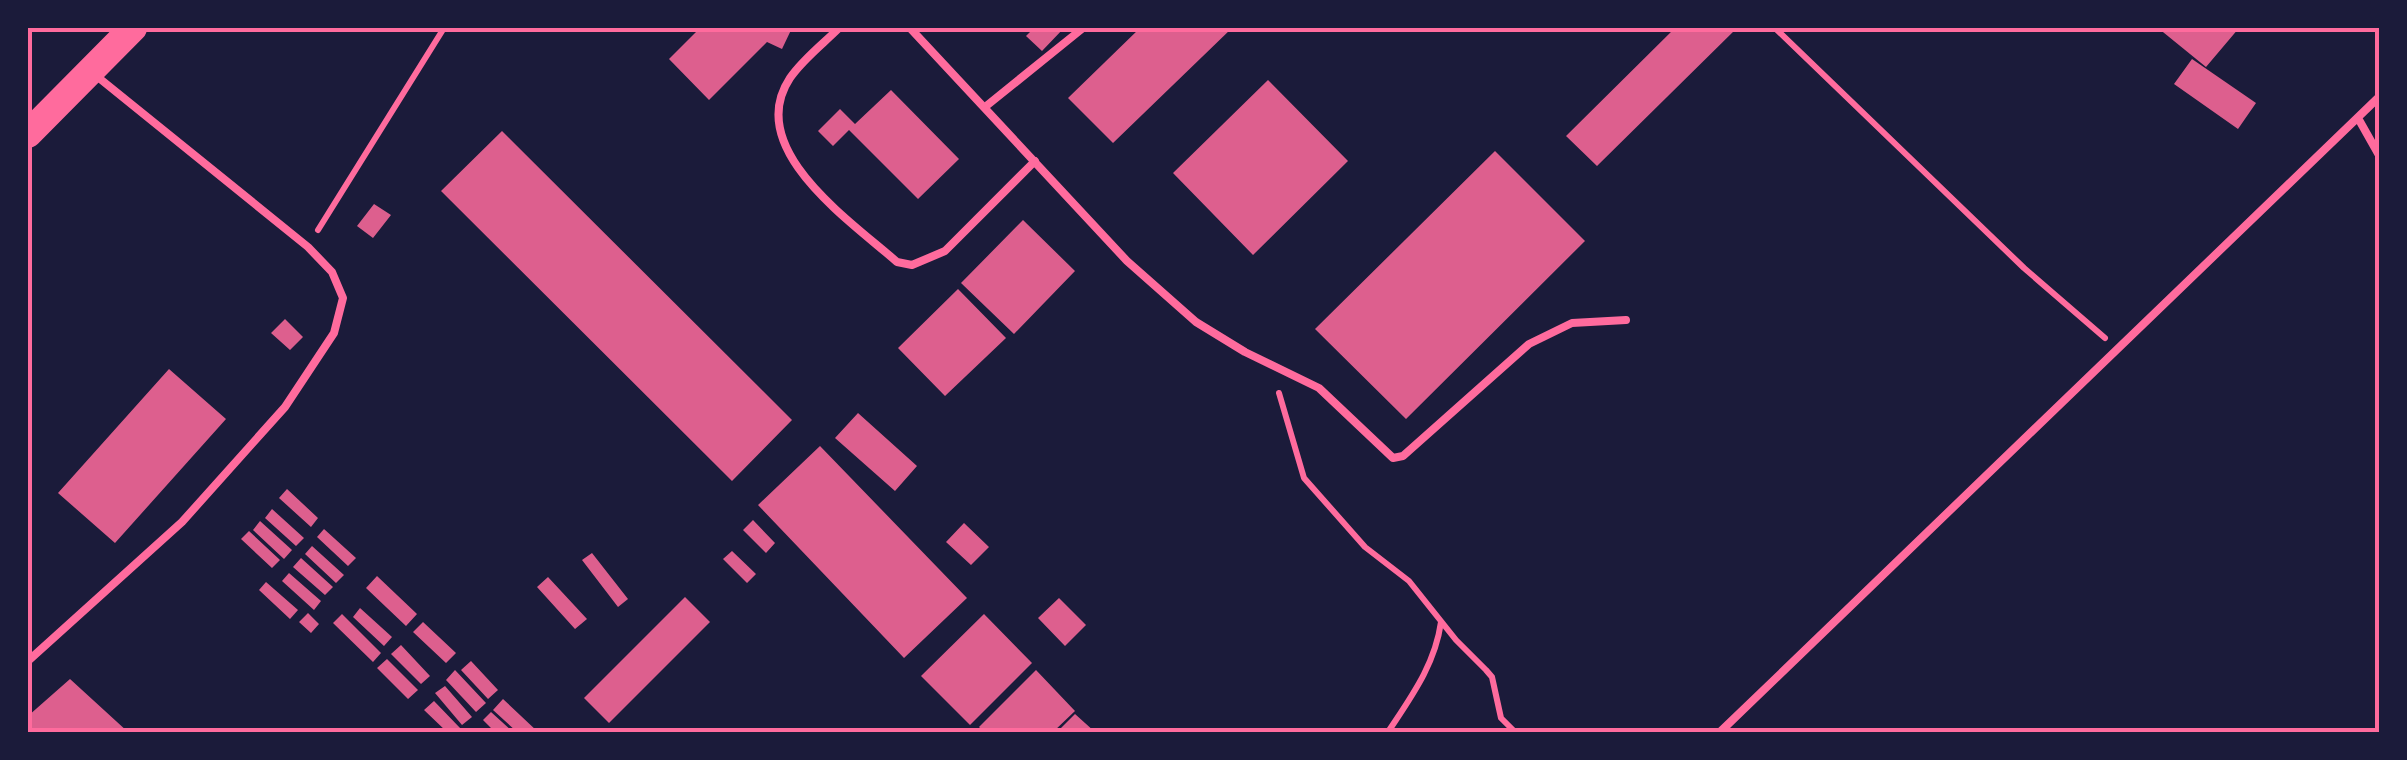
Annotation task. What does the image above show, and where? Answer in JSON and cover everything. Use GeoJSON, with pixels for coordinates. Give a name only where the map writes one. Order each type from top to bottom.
{"type":"FeatureCollection","features":[{"type":"Feature","properties":{"kind":"highway"},"geometry":{"type":"LineString","coordinates":[[28,134],[134,28]]}},
{"type":"Feature","properties":{"kind":"lane"},"geometry":{"type":"LineString","coordinates":[[839,28],[790,78],[781,98],[780,140],[794,165],[897,262],[912,266],[945,252],[1035,162]]}},
{"type":"Feature","properties":{"kind":"lane"},"geometry":{"type":"LineString","coordinates":[[910,28],[1126,261],[1196,322],[1244,352],[1319,388],[1382,450],[1398,458],[1528,344],[1572,323],[1626,320]]}},
{"type":"Feature","properties":{"kind":"lane"},"geometry":{"type":"LineString","coordinates":[[985,107],[1083,28]]}},
{"type":"Feature","properties":{"kind":"lane"},"geometry":{"type":"LineString","coordinates":[[28,660],[182,522],[285,406],[334,332],[343,298],[332,272],[308,246],[90,71]]}},
{"type":"Feature","properties":{"kind":"lane"},"geometry":{"type":"LineString","coordinates":[[1720,732],[2380,96]]}},
{"type":"Feature","properties":{"kind":"lane"},"geometry":{"type":"LineString","coordinates":[[2358,118],[2380,157]]}},
{"type":"Feature","properties":{"kind":"path"},"geometry":{"type":"LineString","coordinates":[[308,246],[444,28]]}},
{"type":"Feature","properties":{"kind":"path"},"geometry":{"type":"LineString","coordinates":[[1774,28],[2048,290],[2118,350]]}},
{"type":"Feature","properties":{"kind":"path"},"geometry":{"type":"LineString","coordinates":[[1264,359],[1288,419],[1300,473],[1365,547],[1408,581],[1492,678],[1500,718],[1514,732]]}},
{"type":"Feature","properties":{"kind":"path"},"geometry":{"type":"LineString","coordinates":[[1388,732],[1423,680],[1441,620]]}},
{"type":"Feature","properties":{"kind":"building"},"geometry":{"type":"Polygon","coordinates":[[[700,28],[792,28],[782,49],[767,42],[709,100],[669,59],[700,28]]]}},
{"type":"Feature","properties":{"kind":"building"},"geometry":{"type":"Polygon","coordinates":[[[1034,28],[1064,28],[1042,51],[1026,36],[1034,28]]]}},
{"type":"Feature","properties":{"kind":"building"},"geometry":{"type":"Polygon","coordinates":[[[1140,28],[1232,28],[1113,143],[1068,98],[1140,28]]]}},
{"type":"Feature","properties":{"kind":"building"},"geometry":{"type":"Polygon","coordinates":[[[1675,28],[1737,28],[1597,166],[1566,136],[1675,28]]]}},
{"type":"Feature","properties":{"kind":"building"},"geometry":{"type":"Polygon","coordinates":[[[2158,28],[2239,28],[2206,67],[2158,28]]]}},
{"type":"Feature","properties":{"kind":"building"},"geometry":{"type":"Polygon","coordinates":[[[2192,59],[2256,103],[2238,129],[2174,84],[2192,59]]]}},
{"type":"Feature","properties":{"kind":"building"},"geometry":{"type":"Polygon","coordinates":[[[1268,80],[1348,161],[1253,255],[1173,173],[1268,80]]]}},
{"type":"Feature","properties":{"kind":"building"},"geometry":{"type":"Polygon","coordinates":[[[891,90],[959,159],[918,199],[849,130],[833,146],[818,131],[840,109],[855,124],[891,90]]]}},
{"type":"Feature","properties":{"kind":"building"},"geometry":{"type":"Polygon","coordinates":[[[502,131],[792,420],[732,481],[441,191],[502,131]]]}},
{"type":"Feature","properties":{"kind":"building"},"geometry":{"type":"Polygon","coordinates":[[[1495,151],[1585,241],[1406,419],[1315,329],[1495,151]]]}},
{"type":"Feature","properties":{"kind":"building"},"geometry":{"type":"Polygon","coordinates":[[[374,204],[391,215],[373,238],[357,226],[374,204]]]}},
{"type":"Feature","properties":{"kind":"building"},"geometry":{"type":"Polygon","coordinates":[[[1023,220],[1075,271],[1014,334],[961,283],[1023,220]]]}},
{"type":"Feature","properties":{"kind":"building"},"geometry":{"type":"Polygon","coordinates":[[[958,289],[1006,338],[945,396],[898,348],[958,289]]]}},
{"type":"Feature","properties":{"kind":"building"},"geometry":{"type":"Polygon","coordinates":[[[285,319],[303,337],[290,350],[271,333],[285,319]]]}},
{"type":"Feature","properties":{"kind":"building"},"geometry":{"type":"Polygon","coordinates":[[[169,369],[226,419],[115,543],[58,493],[169,369]]]}},
{"type":"Feature","properties":{"kind":"building"},"geometry":{"type":"Polygon","coordinates":[[[858,413],[917,466],[895,491],[835,438],[858,413]]]}},
{"type":"Feature","properties":{"kind":"building"},"geometry":{"type":"Polygon","coordinates":[[[820,446],[967,598],[904,658],[758,505],[820,446]]]}},
{"type":"Feature","properties":{"kind":"building"},"geometry":{"type":"Polygon","coordinates":[[[287,489],[318,518],[311,527],[279,498],[287,489]]]}},
{"type":"Feature","properties":{"kind":"building"},"geometry":{"type":"Polygon","coordinates":[[[272,509],[304,538],[296,546],[265,518],[272,509]]]}},
{"type":"Feature","properties":{"kind":"building"},"geometry":{"type":"Polygon","coordinates":[[[753,520],[775,543],[766,553],[743,530],[753,520]]]}},
{"type":"Feature","properties":{"kind":"building"},"geometry":{"type":"Polygon","coordinates":[[[260,521],[292,550],[284,559],[253,530],[260,521]]]}},
{"type":"Feature","properties":{"kind":"building"},"geometry":{"type":"Polygon","coordinates":[[[964,523],[989,547],[971,565],[946,542],[964,523]]]}},
{"type":"Feature","properties":{"kind":"building"},"geometry":{"type":"Polygon","coordinates":[[[324,529],[356,558],[348,566],[317,537],[324,529]]]}},
{"type":"Feature","properties":{"kind":"building"},"geometry":{"type":"Polygon","coordinates":[[[249,531],[280,560],[272,568],[241,539],[249,531]]]}},
{"type":"Feature","properties":{"kind":"building"},"geometry":{"type":"Polygon","coordinates":[[[312,546],[344,575],[336,583],[305,554],[312,546]]]}},
{"type":"Feature","properties":{"kind":"building"},"geometry":{"type":"Polygon","coordinates":[[[732,551],[756,574],[747,583],[723,559],[732,551]]]}},
{"type":"Feature","properties":{"kind":"building"},"geometry":{"type":"Polygon","coordinates":[[[592,553],[628,599],[618,607],[582,560],[592,553]]]}},
{"type":"Feature","properties":{"kind":"building"},"geometry":{"type":"Polygon","coordinates":[[[301,558],[333,587],[325,595],[293,567],[301,558]]]}},
{"type":"Feature","properties":{"kind":"building"},"geometry":{"type":"Polygon","coordinates":[[[289,573],[321,601],[314,610],[282,581],[289,573]]]}},
{"type":"Feature","properties":{"kind":"building"},"geometry":{"type":"Polygon","coordinates":[[[377,576],[417,614],[406,626],[366,588],[377,576]]]}},
{"type":"Feature","properties":{"kind":"building"},"geometry":{"type":"Polygon","coordinates":[[[548,577],[587,619],[575,629],[537,587],[548,577]]]}},
{"type":"Feature","properties":{"kind":"building"},"geometry":{"type":"Polygon","coordinates":[[[266,582],[298,610],[290,619],[259,590],[266,582]]]}},
{"type":"Feature","properties":{"kind":"building"},"geometry":{"type":"Polygon","coordinates":[[[685,597],[710,622],[609,723],[584,698],[685,597]]]}},
{"type":"Feature","properties":{"kind":"building"},"geometry":{"type":"Polygon","coordinates":[[[1059,598],[1086,625],[1065,646],[1038,618],[1059,598]]]}},
{"type":"Feature","properties":{"kind":"building"},"geometry":{"type":"Polygon","coordinates":[[[360,608],[392,637],[384,646],[353,617],[360,608]]]}},
{"type":"Feature","properties":{"kind":"building"},"geometry":{"type":"Polygon","coordinates":[[[308,613],[319,624],[311,633],[299,622],[308,613]]]}},
{"type":"Feature","properties":{"kind":"building"},"geometry":{"type":"Polygon","coordinates":[[[342,614],[381,653],[373,662],[333,623],[342,614]]]}},
{"type":"Feature","properties":{"kind":"building"},"geometry":{"type":"Polygon","coordinates":[[[984,614],[1032,663],[970,725],[921,676],[984,614]]]}},
{"type":"Feature","properties":{"kind":"building"},"geometry":{"type":"Polygon","coordinates":[[[423,622],[456,653],[446,663],[413,632],[423,622]]]}},
{"type":"Feature","properties":{"kind":"building"},"geometry":{"type":"Polygon","coordinates":[[[401,645],[430,676],[421,684],[391,654],[401,645]]]}},
{"type":"Feature","properties":{"kind":"building"},"geometry":{"type":"Polygon","coordinates":[[[387,659],[418,690],[408,699],[377,668],[387,659]]]}},
{"type":"Feature","properties":{"kind":"building"},"geometry":{"type":"Polygon","coordinates":[[[471,661],[498,690],[488,699],[461,670],[471,661]]]}},
{"type":"Feature","properties":{"kind":"building"},"geometry":{"type":"Polygon","coordinates":[[[455,670],[486,703],[476,712],[446,680],[455,670]]]}},
{"type":"Feature","properties":{"kind":"building"},"geometry":{"type":"Polygon","coordinates":[[[1036,670],[1075,711],[1053,732],[984,732],[979,727],[1036,670]]]}},
{"type":"Feature","properties":{"kind":"building"},"geometry":{"type":"Polygon","coordinates":[[[70,679],[128,732],[28,732],[28,716],[70,679]]]}},
{"type":"Feature","properties":{"kind":"building"},"geometry":{"type":"Polygon","coordinates":[[[445,686],[472,717],[462,725],[435,693],[445,686]]]}},
{"type":"Feature","properties":{"kind":"building"},"geometry":{"type":"Polygon","coordinates":[[[503,699],[538,732],[517,732],[493,710],[503,699]]]}},
{"type":"Feature","properties":{"kind":"building"},"geometry":{"type":"Polygon","coordinates":[[[434,701],[461,729],[458,732],[447,732],[424,710],[434,701]]]}},
{"type":"Feature","properties":{"kind":"building"},"geometry":{"type":"Polygon","coordinates":[[[491,712],[513,732],[495,732],[483,720],[491,712]]]}},
{"type":"Feature","properties":{"kind":"building"},"geometry":{"type":"Polygon","coordinates":[[[1075,714],[1095,732],[1057,732],[1075,714]]]}}]}
